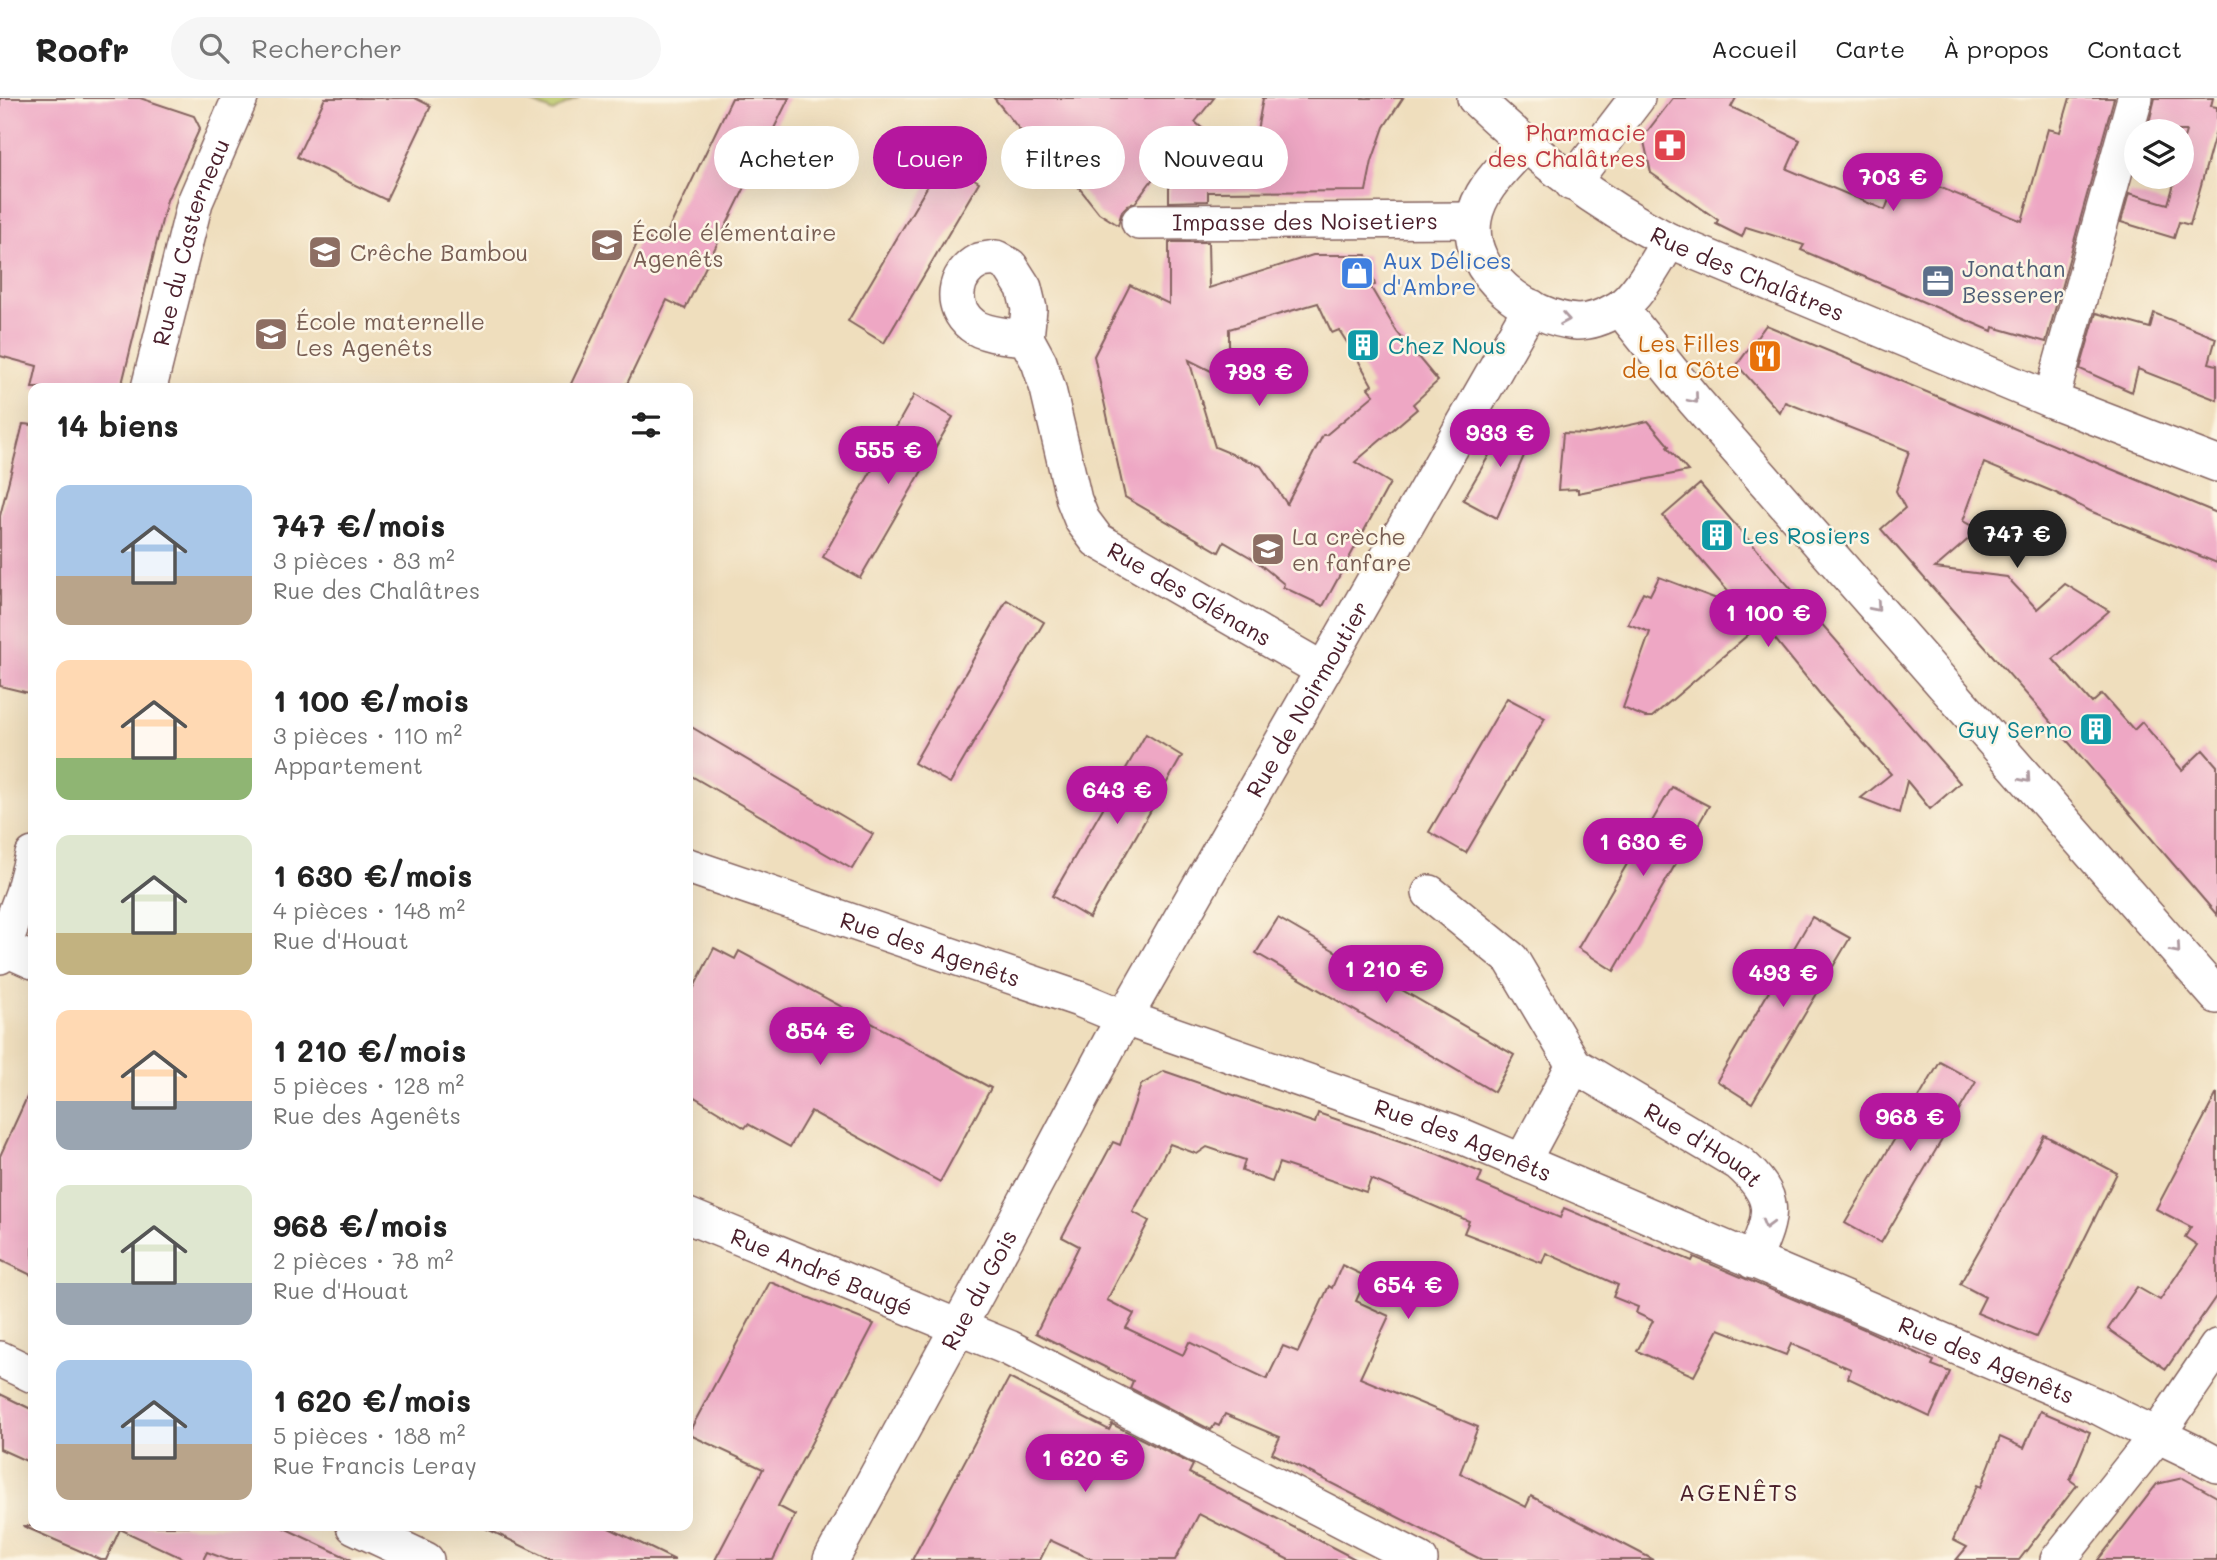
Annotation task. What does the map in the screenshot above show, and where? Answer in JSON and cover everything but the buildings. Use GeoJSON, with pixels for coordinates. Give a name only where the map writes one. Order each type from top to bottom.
{"type":"FeatureCollection","features":[{"type":"Feature","properties":{"kind":"street","name":"Rue des Chalâtres"},"geometry":{"type":"LineString","coordinates":[[1475,98],[1524,145],[1572,183],[1627,219],[1669,242],[2051,400],[2217,464]]}},
{"type":"Feature","properties":{"kind":"street"},"geometry":{"type":"LineString","coordinates":[[1572,183],[1637,98]]}},
{"type":"Feature","properties":{"kind":"street"},"geometry":{"type":"LineString","coordinates":[[2051,400],[2135,98]]}},
{"type":"Feature","properties":{"kind":"street","name":"Rue du Casterneau"},"geometry":{"type":"LineString","coordinates":[[150,383],[195,202],[229,101]]}},
{"type":"Feature","properties":{"kind":"street"},"geometry":{"type":"LineString","coordinates":[[1524,145],[1490,183],[1478,204],[1473,220],[1476,250],[1502,288],[1531,307],[1556,318],[1580,322],[1597,318],[1620,308],[1641,285],[1669,242]]}},
{"type":"Feature","properties":{"kind":"street","name":"Impasse des Noisetiers"},"geometry":{"type":"LineString","coordinates":[[1139,222],[1473,220]]}},
{"type":"Feature","properties":{"kind":"street","name":"Rue de Noirmoutier"},"geometry":{"type":"LineString","coordinates":[[1125,1018],[1531,307]]}},
{"type":"Feature","properties":{"kind":"street"},"geometry":{"type":"LineString","coordinates":[[1620,308],[1695,401],[2217,996]]}},
{"type":"Feature","properties":{"kind":"street","name":"Rue des Glénans"},"geometry":{"type":"LineString","coordinates":[[1026,338],[1039,362],[1048,389],[1074,500],[1082,520],[1097,540],[1323,670]]}},
{"type":"Feature","properties":{"kind":"street","name":"Rue des Agenêts"},"geometry":{"type":"LineString","coordinates":[[693,868],[1079,999],[1125,1018],[1452,1132],[2101,1408],[2217,1465]]}},
{"type":"Feature","properties":{"kind":"street"},"geometry":{"type":"LineString","coordinates":[[12,955],[28,879]]}},
{"type":"Feature","properties":{"kind":"street","name":"Rue d'Houat"},"geometry":{"type":"LineString","coordinates":[[1430,893],[1511,959],[1574,1065],[1739,1163],[1757,1179],[1767,1197],[1770,1213],[1753,1261]]}},
{"type":"Feature","properties":{"kind":"street","name":"Rue du Gois"},"geometry":{"type":"LineString","coordinates":[[831,1560],[1125,1018]]}},
{"type":"Feature","properties":{"kind":"street"},"geometry":{"type":"LineString","coordinates":[[1522,1162],[1574,1065]]}},
{"type":"Feature","properties":{"kind":"street","name":"Rue André Baugé"},"geometry":{"type":"LineString","coordinates":[[693,1218],[1009,1348],[1420,1560]]}},
{"type":"Feature","properties":{"kind":"street"},"geometry":{"type":"LineString","coordinates":[[2058,1560],[2158,1434],[2217,1347]]}},
{"type":"Feature","properties":{"kind":"street"},"geometry":{"type":"LineString","coordinates":[[0,1359],[28,1373]]}},
{"type":"Feature","properties":{"kind":"street"},"geometry":{"type":"LineString","coordinates":[[365,1531],[426,1560]]}},
{"type":"Feature","properties":{"kind":"green space"},"geometry":{"type":"Polygon","coordinates":[[[522,98],[577,98],[553,112],[522,98]]]}},
{"type":"Feature","properties":{"kind":"place","name":"Pharmacie des Chalâtres"},"geometry":{"type":"Point","coordinates":[1670,145]}},
{"type":"Feature","properties":{"kind":"place","name":"École élémentaire Agenêts"},"geometry":{"type":"Point","coordinates":[607,245]}},
{"type":"Feature","properties":{"kind":"place","name":"Crêche Bambou"},"geometry":{"type":"Point","coordinates":[325,252]}},
{"type":"Feature","properties":{"kind":"place","name":"Aux Délices d'Ambre"},"geometry":{"type":"Point","coordinates":[1357,273]}},
{"type":"Feature","properties":{"kind":"place","name":"Jonathan Besserer"},"geometry":{"type":"Point","coordinates":[1938,281]}},
{"type":"Feature","properties":{"kind":"place","name":"École maternelle Les Agenêts"},"geometry":{"type":"Point","coordinates":[271,334]}},
{"type":"Feature","properties":{"kind":"place","name":"Chez Nous"},"geometry":{"type":"Point","coordinates":[1363,345]}},
{"type":"Feature","properties":{"kind":"place","name":"Les Filles de la Côte"},"geometry":{"type":"Point","coordinates":[1765,356]}},
{"type":"Feature","properties":{"kind":"place","name":"Les Rosiers"},"geometry":{"type":"Point","coordinates":[1717,535]}},
{"type":"Feature","properties":{"kind":"place","name":"La crèche en fanfare"},"geometry":{"type":"Point","coordinates":[1268,549]}},
{"type":"Feature","properties":{"kind":"place","name":"Guy Serno"},"geometry":{"type":"Point","coordinates":[2096,729]}},
{"type":"Feature","properties":{"kind":"district","name":"AGENÊTS"},"geometry":{"type":"Point","coordinates":[1739,1491]}}]}
